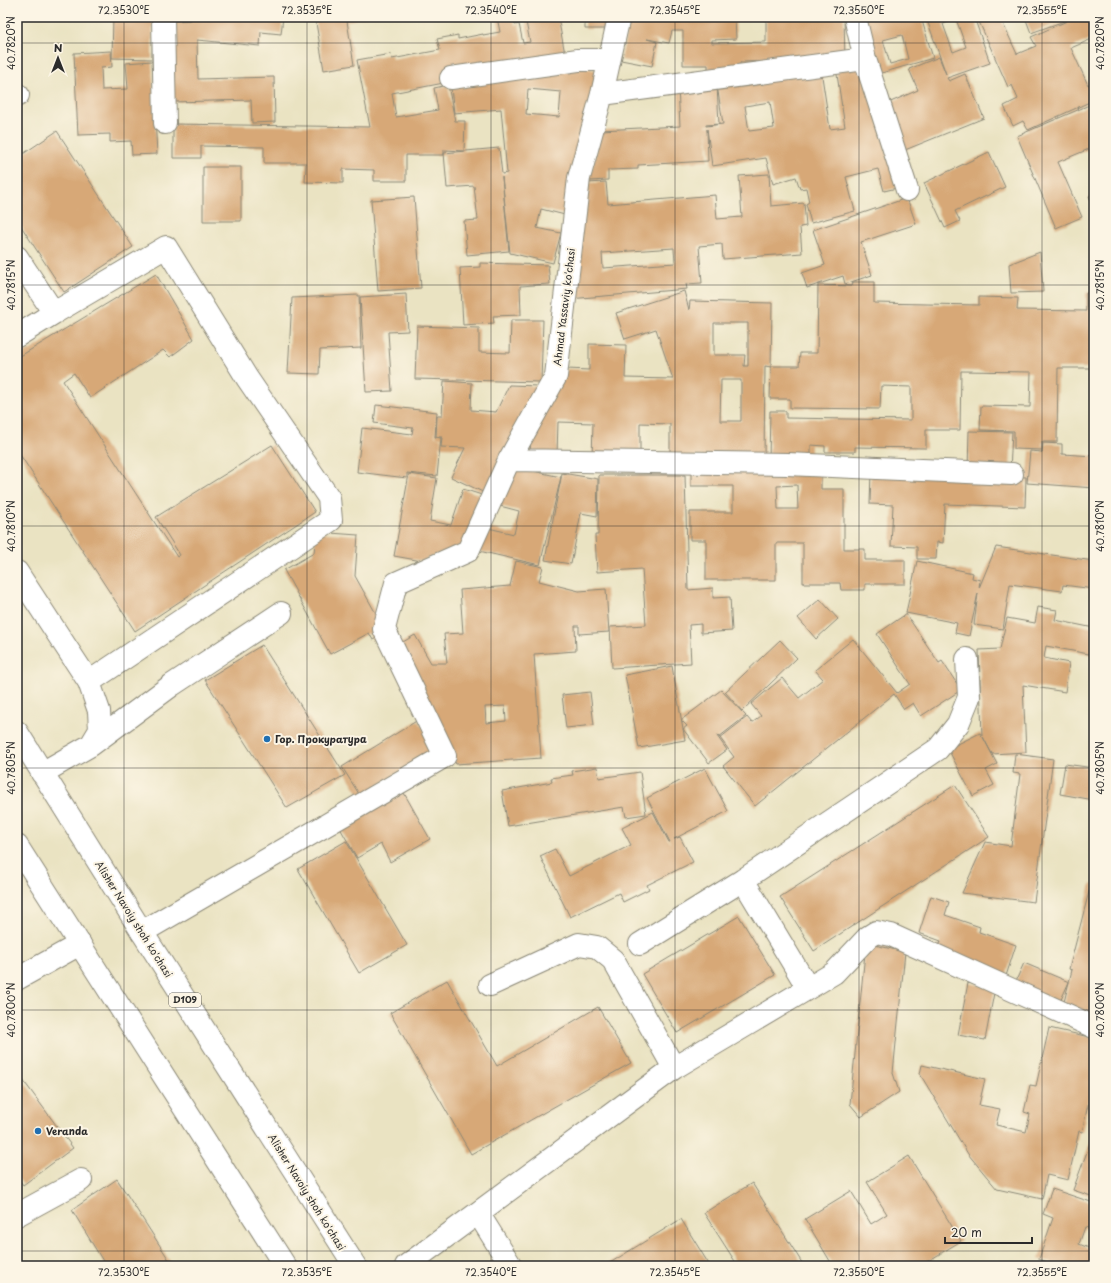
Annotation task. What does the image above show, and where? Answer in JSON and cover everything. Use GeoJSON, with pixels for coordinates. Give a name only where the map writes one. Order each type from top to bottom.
{"type":"FeatureCollection","features":[{"type":"Feature","properties":{"kind":"main road"},"geometry":{"type":"LineString","coordinates":[[164,17],[164,123]]}},
{"type":"Feature","properties":{"kind":"main road","name":"Ahmad Yassaviy ko'chasi"},"geometry":{"type":"LineString","coordinates":[[142,932],[445,756],[384,629],[396,583],[468,551],[509,460],[556,376],[579,178],[602,94],[619,17]]}},
{"type":"Feature","properties":{"kind":"main road"},"geometry":{"type":"LineString","coordinates":[[855,17],[865,59],[907,190]]}},
{"type":"Feature","properties":{"kind":"main road"},"geometry":{"type":"LineString","coordinates":[[602,94],[865,59]]}},
{"type":"Feature","properties":{"kind":"main road"},"geometry":{"type":"LineString","coordinates":[[451,78],[578,60],[609,60]]}},
{"type":"Feature","properties":{"kind":"main road"},"geometry":{"type":"LineString","coordinates":[[17,336],[166,247],[247,378],[329,498],[331,520],[89,682]]}},
{"type":"Feature","properties":{"kind":"main road"},"geometry":{"type":"LineString","coordinates":[[17,257],[54,313]]}},
{"type":"Feature","properties":{"kind":"main road"},"geometry":{"type":"LineString","coordinates":[[509,460],[787,464],[1012,474]]}},
{"type":"Feature","properties":{"kind":"main road"},"geometry":{"type":"LineString","coordinates":[[17,572],[89,682],[99,711],[100,730],[91,745]]}},
{"type":"Feature","properties":{"kind":"main road"},"geometry":{"type":"LineString","coordinates":[[42,773],[91,745],[172,685],[281,613]]}},
{"type":"Feature","properties":{"kind":"main road"},"geometry":{"type":"LineString","coordinates":[[640,944],[743,880],[938,749],[958,724],[969,697],[967,659]]}},
{"type":"Feature","properties":{"kind":"main road","name":"Alisher Navoiy shoh ko'chasi"},"geometry":{"type":"LineString","coordinates":[[17,732],[142,932],[355,1266]]}},
{"type":"Feature","properties":{"kind":"main road"},"geometry":{"type":"LineString","coordinates":[[17,846],[285,1266]]}},
{"type":"Feature","properties":{"kind":"main road"},"geometry":{"type":"LineString","coordinates":[[743,880],[808,988]]}},
{"type":"Feature","properties":{"kind":"main road"},"geometry":{"type":"LineString","coordinates":[[406,1266],[674,1068],[834,973],[868,937],[876,932],[891,935],[1094,1027]]}},
{"type":"Feature","properties":{"kind":"main road"},"geometry":{"type":"LineString","coordinates":[[17,979],[80,944]]}},
{"type":"Feature","properties":{"kind":"main road"},"geometry":{"type":"LineString","coordinates":[[490,985],[579,944],[597,947],[613,960],[674,1068]]}},
{"type":"Feature","properties":{"kind":"main road"},"geometry":{"type":"LineString","coordinates":[[17,1215],[81,1180]]}},
{"type":"Feature","properties":{"kind":"main road"},"geometry":{"type":"LineString","coordinates":[[478,1212],[512,1266]]}},
{"type":"Feature","properties":{"kind":"building"},"geometry":{"type":"Polygon","coordinates":[[[113,17],[153,17],[152,59],[112,58],[113,17]]]}},
{"type":"Feature","properties":{"kind":"building"},"geometry":{"type":"Polygon","coordinates":[[[192,17],[283,17],[281,34],[261,32],[260,46],[197,40],[198,79],[274,77],[275,122],[252,123],[251,100],[172,102],[170,21],[191,20],[192,17]]]}},
{"type":"Feature","properties":{"kind":"building"},"geometry":{"type":"Polygon","coordinates":[[[315,17],[367,17],[347,21],[354,65],[324,70],[315,17]]]}},
{"type":"Feature","properties":{"kind":"building"},"geometry":{"type":"Polygon","coordinates":[[[497,17],[513,17],[515,25],[519,24],[523,43],[530,42],[525,17],[558,17],[565,54],[449,82],[392,93],[396,117],[438,110],[434,88],[448,85],[455,121],[465,121],[464,151],[444,150],[444,155],[406,155],[406,181],[374,181],[374,170],[343,169],[343,183],[305,182],[306,163],[264,163],[264,147],[201,146],[201,158],[173,158],[173,124],[370,127],[357,60],[391,54],[392,59],[440,50],[437,39],[458,35],[458,39],[500,32],[497,17]]]}},
{"type":"Feature","properties":{"kind":"building"},"geometry":{"type":"Polygon","coordinates":[[[585,17],[613,17],[613,29],[585,29],[585,17]]]}},
{"type":"Feature","properties":{"kind":"building"},"geometry":{"type":"Polygon","coordinates":[[[629,17],[735,17],[736,39],[712,40],[712,43],[766,42],[766,17],[844,17],[845,60],[740,62],[740,69],[708,70],[708,65],[683,65],[683,31],[672,31],[669,43],[647,39],[657,42],[652,66],[621,60],[629,17]]]}},
{"type":"Feature","properties":{"kind":"building"},"geometry":{"type":"Polygon","coordinates":[[[862,17],[921,17],[933,58],[878,74],[862,17]],[[902,35],[883,40],[890,64],[908,59],[902,35]]]}},
{"type":"Feature","properties":{"kind":"building"},"geometry":{"type":"Polygon","coordinates":[[[926,17],[974,17],[990,63],[947,78],[949,81],[965,74],[984,118],[905,150],[886,104],[918,90],[909,69],[939,57],[946,74],[926,17]],[[956,19],[943,24],[953,52],[966,47],[956,19]]]}},
{"type":"Feature","properties":{"kind":"building"},"geometry":{"type":"Polygon","coordinates":[[[977,17],[1000,17],[1017,54],[1036,46],[1031,37],[1067,21],[1065,17],[1094,17],[1094,38],[1071,48],[1088,85],[1094,83],[1094,100],[1028,130],[1023,121],[1013,126],[1004,106],[1018,99],[1012,85],[1008,87],[977,17]]]}},
{"type":"Feature","properties":{"kind":"building"},"geometry":{"type":"Polygon","coordinates":[[[1025,17],[1062,17],[1064,21],[1031,33],[1025,17]]]}},
{"type":"Feature","properties":{"kind":"building"},"geometry":{"type":"Polygon","coordinates":[[[111,51],[112,67],[101,68],[102,90],[128,89],[126,63],[152,61],[157,154],[132,155],[131,141],[110,142],[110,134],[78,135],[74,53],[111,51]]]}},
{"type":"Feature","properties":{"kind":"building"},"geometry":{"type":"Polygon","coordinates":[[[863,64],[897,188],[884,191],[878,169],[846,177],[855,211],[811,223],[806,204],[809,202],[806,188],[800,189],[796,177],[773,184],[766,158],[712,166],[707,129],[708,161],[638,165],[638,169],[608,170],[608,180],[589,181],[601,130],[680,126],[678,87],[717,85],[821,70],[830,129],[845,127],[836,68],[863,64]],[[717,85],[719,124],[706,126],[723,124],[717,85]],[[770,102],[745,106],[749,131],[774,128],[770,102]]]}},
{"type":"Feature","properties":{"kind":"building"},"geometry":{"type":"Polygon","coordinates":[[[580,67],[600,71],[565,215],[541,209],[537,228],[561,233],[553,263],[510,253],[502,177],[509,251],[467,255],[464,221],[478,220],[474,186],[447,188],[444,153],[499,148],[502,174],[507,173],[501,109],[454,113],[450,80],[580,67]],[[528,89],[526,114],[559,117],[561,92],[528,89]]]}},
{"type":"Feature","properties":{"kind":"building"},"geometry":{"type":"Polygon","coordinates":[[[1094,103],[1094,160],[1089,149],[1058,162],[1082,217],[1056,228],[1017,136],[1094,103]]]}},
{"type":"Feature","properties":{"kind":"building"},"geometry":{"type":"Polygon","coordinates":[[[57,131],[133,247],[64,292],[17,220],[17,158],[57,131]]]}},
{"type":"Feature","properties":{"kind":"building"},"geometry":{"type":"Polygon","coordinates":[[[989,152],[1005,187],[955,211],[960,221],[945,228],[924,183],[989,152]]]}},
{"type":"Feature","properties":{"kind":"building"},"geometry":{"type":"Polygon","coordinates":[[[203,167],[241,167],[241,221],[203,221],[203,167]]]}},
{"type":"Feature","properties":{"kind":"building"},"geometry":{"type":"Polygon","coordinates":[[[769,174],[771,206],[804,203],[806,226],[800,227],[802,253],[723,259],[722,244],[699,246],[702,283],[686,284],[687,289],[569,299],[586,183],[606,182],[608,204],[715,195],[717,219],[742,217],[739,176],[769,174]],[[674,248],[602,253],[603,268],[675,263],[674,248]]]}},
{"type":"Feature","properties":{"kind":"building"},"geometry":{"type":"Polygon","coordinates":[[[1094,193],[1094,208],[1089,196],[1094,193]]]}},
{"type":"Feature","properties":{"kind":"building"},"geometry":{"type":"Polygon","coordinates":[[[414,197],[421,288],[378,291],[371,200],[414,197]]]}},
{"type":"Feature","properties":{"kind":"building"},"geometry":{"type":"Polygon","coordinates":[[[907,198],[916,224],[861,242],[872,275],[845,284],[843,276],[807,288],[802,273],[825,265],[813,230],[907,198]]]}},
{"type":"Feature","properties":{"kind":"building"},"geometry":{"type":"Polygon","coordinates":[[[1040,252],[1043,292],[1011,293],[1009,264],[1040,252]]]}},
{"type":"Feature","properties":{"kind":"building"},"geometry":{"type":"Polygon","coordinates":[[[480,263],[548,265],[550,284],[520,286],[521,315],[493,316],[494,323],[463,325],[460,268],[480,267],[480,263]]]}},
{"type":"Feature","properties":{"kind":"building"},"geometry":{"type":"Polygon","coordinates":[[[156,274],[194,339],[170,357],[163,350],[90,398],[74,373],[63,381],[177,557],[180,555],[156,517],[272,445],[315,512],[135,631],[17,450],[17,358],[156,274]]]}},
{"type":"Feature","properties":{"kind":"building"},"geometry":{"type":"Polygon","coordinates":[[[853,282],[874,282],[874,303],[979,305],[979,297],[1018,298],[1017,310],[1086,311],[1086,293],[1094,292],[1094,368],[1058,368],[1057,442],[1042,442],[1042,450],[1014,449],[1014,431],[980,430],[981,406],[1030,407],[1031,372],[961,371],[960,430],[926,430],[926,448],[855,447],[855,452],[825,452],[825,446],[811,445],[811,455],[769,459],[770,411],[786,411],[786,418],[911,420],[911,387],[881,386],[880,409],[790,408],[790,399],[770,399],[771,366],[799,366],[800,353],[817,353],[818,285],[852,286],[853,282]]]}},
{"type":"Feature","properties":{"kind":"building"},"geometry":{"type":"Polygon","coordinates":[[[684,291],[689,310],[690,301],[772,303],[771,367],[765,366],[764,458],[670,457],[670,424],[640,423],[640,460],[592,459],[593,423],[558,422],[557,454],[530,454],[531,433],[567,369],[589,370],[589,344],[626,345],[625,378],[673,379],[656,329],[625,339],[616,313],[684,291]],[[714,323],[714,355],[745,355],[744,366],[748,366],[748,323],[714,323]],[[721,380],[720,421],[741,421],[741,380],[721,380]]]}},
{"type":"Feature","properties":{"kind":"building"},"geometry":{"type":"Polygon","coordinates":[[[406,294],[408,331],[388,332],[392,391],[366,392],[360,297],[406,294]]]}},
{"type":"Feature","properties":{"kind":"building"},"geometry":{"type":"Polygon","coordinates":[[[359,295],[361,348],[320,350],[319,374],[288,373],[292,298],[359,295]]]}},
{"type":"Feature","properties":{"kind":"building"},"geometry":{"type":"Polygon","coordinates":[[[511,320],[543,320],[541,382],[415,379],[417,326],[479,328],[479,352],[510,353],[511,320]]]}},
{"type":"Feature","properties":{"kind":"building"},"geometry":{"type":"Polygon","coordinates":[[[444,381],[472,383],[471,410],[496,412],[509,385],[539,386],[487,494],[451,477],[465,448],[441,447],[442,437],[436,437],[437,416],[442,416],[444,381]]]}},
{"type":"Feature","properties":{"kind":"building"},"geometry":{"type":"Polygon","coordinates":[[[376,405],[437,412],[435,437],[441,438],[437,476],[407,473],[407,478],[357,472],[362,428],[412,434],[413,428],[374,423],[376,405]]]}},
{"type":"Feature","properties":{"kind":"building"},"geometry":{"type":"Polygon","coordinates":[[[969,431],[1012,432],[1010,471],[968,469],[969,431]]]}},
{"type":"Feature","properties":{"kind":"building"},"geometry":{"type":"Polygon","coordinates":[[[1043,443],[1062,444],[1062,454],[1094,456],[1094,488],[1027,483],[1030,451],[1042,453],[1043,443]]]}},
{"type":"Feature","properties":{"kind":"building"},"geometry":{"type":"Polygon","coordinates":[[[509,466],[561,477],[540,565],[479,551],[484,527],[514,534],[519,511],[500,506],[509,466]]]}},
{"type":"Feature","properties":{"kind":"building"},"geometry":{"type":"Polygon","coordinates":[[[691,468],[821,468],[821,489],[844,489],[844,549],[865,549],[865,560],[905,560],[905,584],[865,584],[865,590],[841,590],[840,583],[803,583],[803,543],[776,543],[776,580],[706,580],[706,540],[690,540],[690,512],[733,512],[733,486],[691,486],[691,468]],[[797,485],[777,486],[778,509],[798,509],[797,485]]]}},
{"type":"Feature","properties":{"kind":"building"},"geometry":{"type":"Polygon","coordinates":[[[871,470],[1026,477],[1025,507],[945,504],[943,543],[937,542],[936,559],[917,559],[917,547],[891,546],[893,505],[870,504],[871,470]]]}},
{"type":"Feature","properties":{"kind":"building"},"geometry":{"type":"Polygon","coordinates":[[[562,473],[598,479],[597,516],[581,513],[571,564],[545,560],[562,473]]]}},
{"type":"Feature","properties":{"kind":"building"},"geometry":{"type":"Polygon","coordinates":[[[409,474],[437,478],[430,521],[451,525],[463,489],[488,497],[465,544],[422,561],[394,556],[409,474]]]}},
{"type":"Feature","properties":{"kind":"building"},"geometry":{"type":"Polygon","coordinates":[[[599,475],[685,475],[688,590],[713,588],[713,598],[730,597],[732,631],[701,633],[701,624],[689,625],[691,663],[612,668],[610,627],[646,625],[642,569],[597,572],[595,535],[598,535],[599,475]]]}},
{"type":"Feature","properties":{"kind":"building"},"geometry":{"type":"Polygon","coordinates":[[[316,532],[358,535],[355,576],[379,619],[383,634],[373,640],[369,633],[330,654],[284,570],[314,553],[316,532]]]}},
{"type":"Feature","properties":{"kind":"building"},"geometry":{"type":"Polygon","coordinates":[[[996,547],[1094,561],[1094,589],[1063,585],[1062,591],[1010,584],[1003,629],[974,625],[978,593],[969,636],[955,633],[957,623],[906,613],[917,561],[973,573],[972,578],[980,580],[979,588],[996,547]]]}},
{"type":"Feature","properties":{"kind":"building"},"geometry":{"type":"Polygon","coordinates":[[[516,561],[543,567],[539,581],[579,591],[606,589],[609,632],[579,634],[579,626],[575,626],[576,651],[534,654],[541,758],[456,764],[396,646],[415,635],[431,663],[447,663],[444,634],[463,633],[460,590],[510,586],[516,561]],[[505,706],[485,707],[486,723],[506,721],[505,706]]]}},
{"type":"Feature","properties":{"kind":"building"},"geometry":{"type":"Polygon","coordinates":[[[820,599],[838,619],[816,639],[798,618],[820,599]]]}},
{"type":"Feature","properties":{"kind":"building"},"geometry":{"type":"Polygon","coordinates":[[[1038,607],[1057,610],[1055,620],[1094,628],[1094,655],[1046,646],[1044,658],[1069,663],[1065,692],[1023,685],[1026,752],[992,754],[983,737],[997,764],[986,770],[994,785],[973,796],[948,749],[980,733],[982,736],[979,650],[1000,649],[1007,618],[1035,623],[1038,607]]]}},
{"type":"Feature","properties":{"kind":"building"},"geometry":{"type":"Polygon","coordinates":[[[906,614],[939,663],[942,661],[961,690],[921,716],[913,703],[904,709],[894,694],[755,806],[723,766],[734,757],[720,738],[747,717],[752,723],[761,716],[751,704],[782,678],[799,698],[823,679],[815,670],[853,639],[897,693],[910,684],[877,634],[906,614]]]}},
{"type":"Feature","properties":{"kind":"building"},"geometry":{"type":"Polygon","coordinates":[[[780,640],[797,658],[742,711],[725,692],[780,640]]]}},
{"type":"Feature","properties":{"kind":"building"},"geometry":{"type":"Polygon","coordinates":[[[262,645],[345,775],[287,808],[205,680],[262,645]]]}},
{"type":"Feature","properties":{"kind":"building"},"geometry":{"type":"Polygon","coordinates":[[[672,666],[685,740],[639,748],[625,675],[672,666]]]}},
{"type":"Feature","properties":{"kind":"building"},"geometry":{"type":"Polygon","coordinates":[[[721,690],[746,716],[719,737],[717,736],[727,750],[709,763],[683,729],[687,726],[681,720],[721,690]]]}},
{"type":"Feature","properties":{"kind":"building"},"geometry":{"type":"Polygon","coordinates":[[[590,692],[594,725],[566,728],[562,695],[590,692]]]}},
{"type":"Feature","properties":{"kind":"building"},"geometry":{"type":"Polygon","coordinates":[[[418,720],[437,749],[361,797],[342,767],[418,720]]]}},
{"type":"Feature","properties":{"kind":"building"},"geometry":{"type":"Polygon","coordinates":[[[1015,754],[1053,759],[1034,902],[962,893],[985,842],[1011,846],[1020,774],[1013,773],[1015,754]]]}},
{"type":"Feature","properties":{"kind":"building"},"geometry":{"type":"Polygon","coordinates":[[[1065,764],[1094,768],[1094,800],[1060,794],[1065,764]]]}},
{"type":"Feature","properties":{"kind":"building"},"geometry":{"type":"Polygon","coordinates":[[[597,767],[599,778],[640,772],[646,814],[626,817],[624,807],[508,826],[502,791],[552,782],[551,778],[573,775],[572,771],[597,767]]]}},
{"type":"Feature","properties":{"kind":"building"},"geometry":{"type":"Polygon","coordinates":[[[705,768],[728,811],[674,839],[680,837],[693,862],[647,885],[649,889],[623,902],[619,893],[570,917],[540,856],[555,849],[569,876],[631,845],[622,828],[653,812],[670,842],[647,798],[705,768]]]}},
{"type":"Feature","properties":{"kind":"building"},"geometry":{"type":"Polygon","coordinates":[[[955,785],[989,837],[814,951],[780,897],[955,785]]]}},
{"type":"Feature","properties":{"kind":"building"},"geometry":{"type":"Polygon","coordinates":[[[404,793],[430,839],[390,862],[381,844],[357,858],[340,828],[404,793]]]}},
{"type":"Feature","properties":{"kind":"building"},"geometry":{"type":"Polygon","coordinates":[[[1093,838],[1094,854],[1091,854],[1093,838]]]}},
{"type":"Feature","properties":{"kind":"building"},"geometry":{"type":"Polygon","coordinates":[[[346,841],[407,945],[359,973],[298,869],[346,841]]]}},
{"type":"Feature","properties":{"kind":"building"},"geometry":{"type":"Polygon","coordinates":[[[1091,884],[1094,885],[1094,1006],[1091,1017],[1062,1010],[1072,970],[1069,969],[1091,884]]]}},
{"type":"Feature","properties":{"kind":"building"},"geometry":{"type":"Polygon","coordinates":[[[931,896],[949,902],[945,915],[980,927],[979,932],[1016,945],[1005,979],[938,950],[941,941],[919,933],[931,896]]]}},
{"type":"Feature","properties":{"kind":"building"},"geometry":{"type":"Polygon","coordinates":[[[739,916],[775,975],[677,1033],[642,974],[739,916]]]}},
{"type":"Feature","properties":{"kind":"building"},"geometry":{"type":"Polygon","coordinates":[[[866,943],[905,952],[893,1073],[899,1092],[861,1117],[850,1104],[866,943]]]}},
{"type":"Feature","properties":{"kind":"building"},"geometry":{"type":"Polygon","coordinates":[[[1024,963],[1069,982],[1059,1004],[1014,985],[1024,963]]]}},
{"type":"Feature","properties":{"kind":"building"},"geometry":{"type":"Polygon","coordinates":[[[447,980],[497,1066],[598,1007],[631,1063],[471,1154],[390,1013],[447,980]]]}},
{"type":"Feature","properties":{"kind":"building"},"geometry":{"type":"Polygon","coordinates":[[[968,983],[995,988],[985,1040],[958,1035],[968,983]]]}},
{"type":"Feature","properties":{"kind":"building"},"geometry":{"type":"Polygon","coordinates":[[[1049,1028],[1094,1038],[1094,1078],[1082,1132],[1079,1131],[1068,1180],[1047,1175],[1042,1199],[997,1189],[968,1154],[920,1074],[922,1065],[985,1079],[979,1105],[1000,1109],[996,1125],[1026,1132],[1030,1114],[1024,1112],[1030,1085],[1036,1086],[1049,1028]]]}},
{"type":"Feature","properties":{"kind":"building"},"geometry":{"type":"Polygon","coordinates":[[[17,1072],[73,1148],[23,1185],[17,1177],[17,1072]]]}},
{"type":"Feature","properties":{"kind":"building"},"geometry":{"type":"Polygon","coordinates":[[[1092,1138],[1094,1138],[1094,1197],[1073,1190],[1092,1138]]]}},
{"type":"Feature","properties":{"kind":"building"},"geometry":{"type":"Polygon","coordinates":[[[909,1156],[961,1241],[920,1266],[833,1266],[805,1219],[851,1191],[871,1224],[887,1214],[867,1182],[909,1156]]]}},
{"type":"Feature","properties":{"kind":"building"},"geometry":{"type":"Polygon","coordinates":[[[117,1179],[173,1266],[106,1266],[72,1210],[117,1179]]]}},
{"type":"Feature","properties":{"kind":"building"},"geometry":{"type":"Polygon","coordinates":[[[752,1183],[804,1266],[738,1266],[704,1213],[752,1183]]]}},
{"type":"Feature","properties":{"kind":"building"},"geometry":{"type":"Polygon","coordinates":[[[1052,1189],[1094,1203],[1094,1230],[1085,1227],[1079,1244],[1094,1250],[1094,1266],[1059,1266],[1039,1259],[1053,1218],[1043,1214],[1052,1189]]]}},
{"type":"Feature","properties":{"kind":"building"},"geometry":{"type":"Polygon","coordinates":[[[681,1219],[710,1266],[605,1266],[681,1219]]]}},
{"type":"Feature","properties":{"kind":"place","name":"Гор. Прокуратура"},"geometry":{"type":"Point","coordinates":[267,739]}},
{"type":"Feature","properties":{"kind":"place","name":"Veranda"},"geometry":{"type":"Point","coordinates":[38,1131]}}]}
